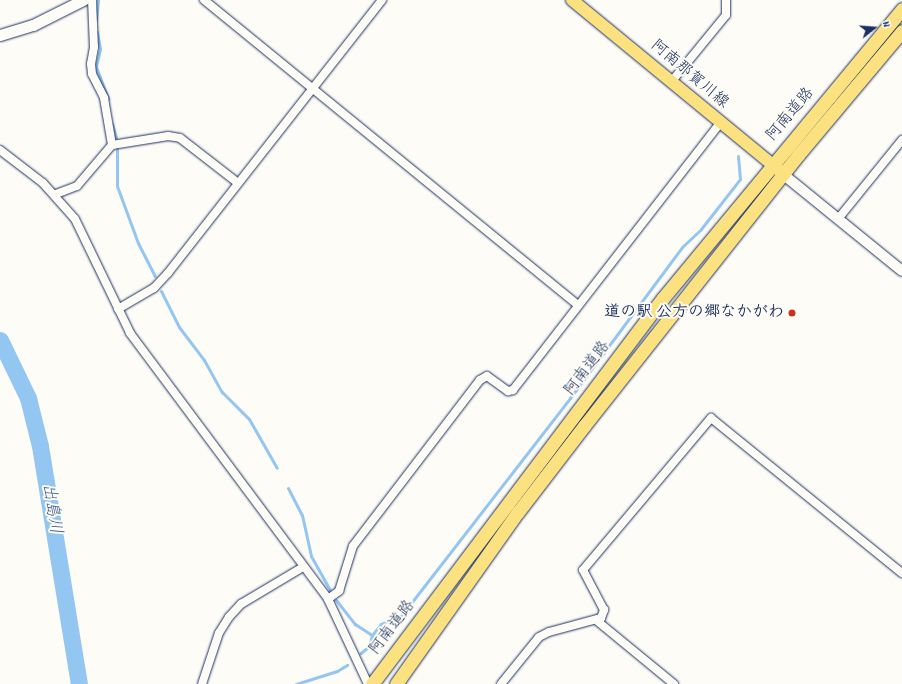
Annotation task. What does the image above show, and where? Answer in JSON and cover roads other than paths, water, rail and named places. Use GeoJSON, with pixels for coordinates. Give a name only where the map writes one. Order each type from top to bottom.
{"type":"FeatureCollection","features":[{"type":"Feature","properties":{"kind":"highway","name":"阿南道路"},"geometry":{"type":"LineString","coordinates":[[372,684],[663,298],[772,164],[902,9]]}},
{"type":"Feature","properties":{"kind":"highway","name":"阿南道路"},"geometry":{"type":"LineString","coordinates":[[396,684],[518,512],[682,301],[902,31]]}},
{"type":"Feature","properties":{"kind":"main road"},"geometry":{"type":"LineString","coordinates":[[0,35],[33,25],[84,0]]}},
{"type":"Feature","properties":{"kind":"main road","name":"阿南那賀川線"},"geometry":{"type":"LineString","coordinates":[[572,0],[722,122],[784,175]]}},
{"type":"Feature","properties":{"kind":"street"},"geometry":{"type":"LineString","coordinates":[[92,0],[92,74],[104,98],[112,145]]}},
{"type":"Feature","properties":{"kind":"street"},"geometry":{"type":"LineString","coordinates":[[204,0],[578,305]]}},
{"type":"Feature","properties":{"kind":"street"},"geometry":{"type":"LineString","coordinates":[[118,309],[154,288],[314,89],[382,0]]}},
{"type":"Feature","properties":{"kind":"street"},"geometry":{"type":"LineString","coordinates":[[672,81],[726,15],[726,0]]}},
{"type":"Feature","properties":{"kind":"street"},"geometry":{"type":"LineString","coordinates":[[328,599],[339,591],[353,546],[480,380],[487,376],[508,391],[513,390],[722,122]]}},
{"type":"Feature","properties":{"kind":"street"},"geometry":{"type":"LineString","coordinates":[[56,194],[77,186],[112,145],[168,136],[180,138],[238,183]]}},
{"type":"Feature","properties":{"kind":"street"},"geometry":{"type":"LineString","coordinates":[[838,219],[902,140]]}},
{"type":"Feature","properties":{"kind":"street"},"geometry":{"type":"LineString","coordinates":[[0,150],[56,194],[75,219],[130,333],[152,365],[328,599],[368,684]]}},
{"type":"Feature","properties":{"kind":"street"},"geometry":{"type":"LineString","coordinates":[[784,175],[902,271]]}},
{"type":"Feature","properties":{"kind":"street"},"geometry":{"type":"LineString","coordinates":[[501,684],[540,637],[548,632],[601,618],[604,610],[583,570],[711,418],[902,573]]}},
{"type":"Feature","properties":{"kind":"street"},"geometry":{"type":"LineString","coordinates":[[202,684],[219,633],[229,617],[241,604],[303,567]]}},
{"type":"Feature","properties":{"kind":"street"},"geometry":{"type":"LineString","coordinates":[[596,620],[674,684]]}},
{"type":"Feature","properties":{"kind":"waterway"},"geometry":{"type":"LineString","coordinates":[[96,20],[98,0]]}},
{"type":"Feature","properties":{"kind":"waterway"},"geometry":{"type":"LineString","coordinates":[[97,32],[100,49],[96,67],[108,99]]}},
{"type":"Feature","properties":{"kind":"waterway"},"geometry":{"type":"LineString","coordinates":[[112,124],[116,137]]}},
{"type":"Feature","properties":{"kind":"waterway"},"geometry":{"type":"LineString","coordinates":[[117,146],[117,186],[138,243],[155,276]]}},
{"type":"Feature","properties":{"kind":"waterway"},"geometry":{"type":"LineString","coordinates":[[372,635],[381,624],[401,616],[570,398],[682,247],[701,229],[740,179],[738,156]]}},
{"type":"Feature","properties":{"kind":"waterway"},"geometry":{"type":"LineString","coordinates":[[161,291],[179,327],[204,360],[222,392],[249,419],[277,468]]}},
{"type":"Feature","properties":{"kind":"waterway","name":"出島川"},"geometry":{"type":"LineString","coordinates":[[0,340],[28,398],[40,446],[79,684]]}},
{"type":"Feature","properties":{"kind":"waterway"},"geometry":{"type":"LineString","coordinates":[[288,488],[302,515],[311,556],[331,592]]}},
{"type":"Feature","properties":{"kind":"waterway"},"geometry":{"type":"LineString","coordinates":[[336,600],[355,624],[372,635],[369,646],[361,653]]}},
{"type":"Feature","properties":{"kind":"waterway"},"geometry":{"type":"LineString","coordinates":[[296,684],[337,671],[347,665]]}},
{"type":"Feature","properties":{"kind":"place","name":"道の駅 公方の郷なかがわ"},"geometry":{"type":"Point","coordinates":[792,313]}}]}
